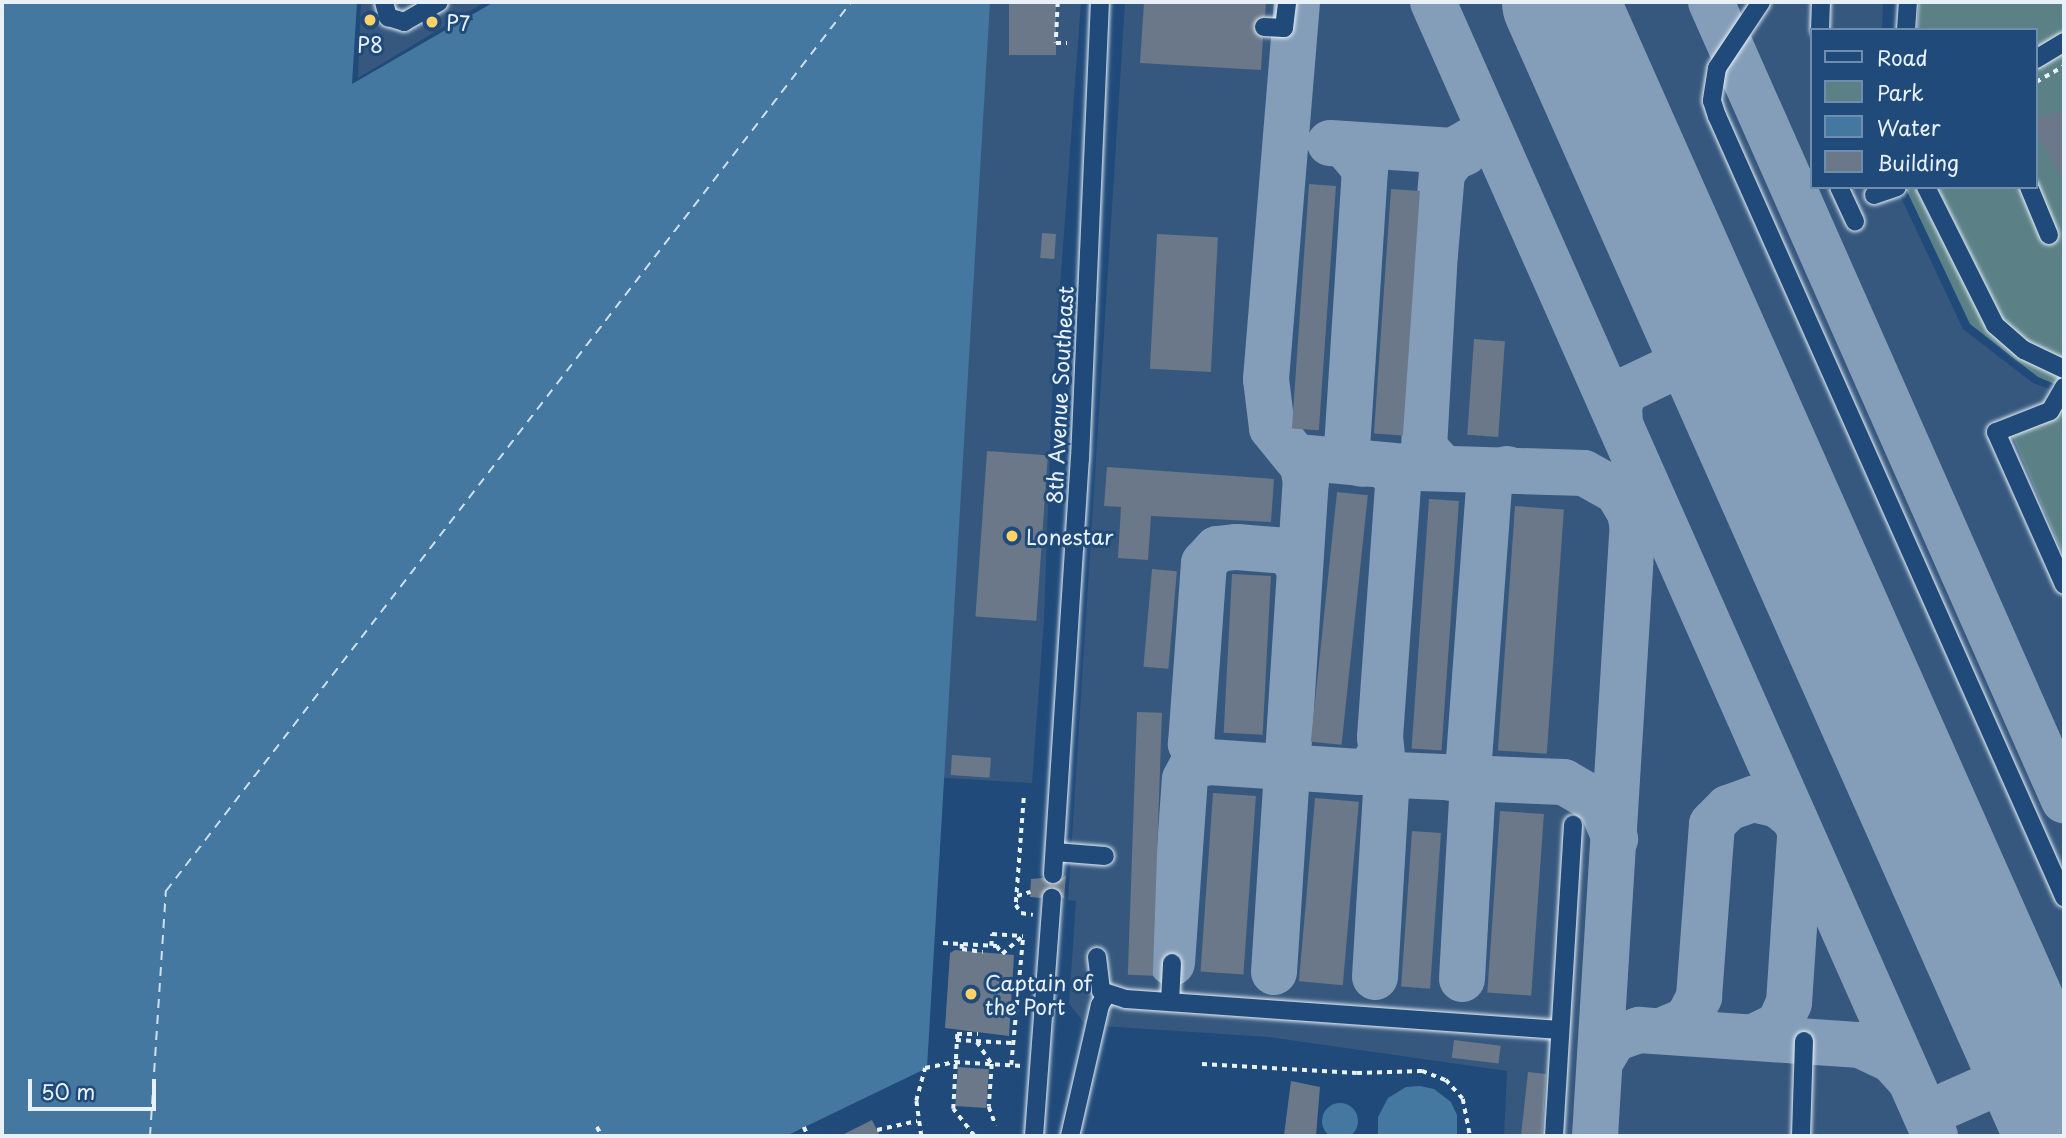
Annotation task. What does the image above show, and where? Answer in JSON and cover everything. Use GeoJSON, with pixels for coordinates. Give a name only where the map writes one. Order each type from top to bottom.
{"type":"FeatureCollection","features":[{"type":"Feature","properties":{"kind":"street"},"geometry":{"type":"LineString","coordinates":[[384,2],[393,21],[404,22],[439,2]]}},
{"type":"Feature","properties":{"kind":"street","name":"8th Avenue Southeast"},"geometry":{"type":"LineString","coordinates":[[1053,874],[1080,459],[1100,2]]}},
{"type":"Feature","properties":{"kind":"street"},"geometry":{"type":"LineString","coordinates":[[1264,27],[1284,28],[1287,2]]}},
{"type":"Feature","properties":{"kind":"street"},"geometry":{"type":"LineString","coordinates":[[1761,2],[1717,68],[1714,109],[2064,897]]}},
{"type":"Feature","properties":{"kind":"street"},"geometry":{"type":"LineString","coordinates":[[1820,28],[1821,2]]}},
{"type":"Feature","properties":{"kind":"street"},"geometry":{"type":"LineString","coordinates":[[1906,28],[1908,2]]}},
{"type":"Feature","properties":{"kind":"street"},"geometry":{"type":"LineString","coordinates":[[2038,58],[2064,42]]}},
{"type":"Feature","properties":{"kind":"street"},"geometry":{"type":"LineString","coordinates":[[1840,189],[1855,221]]}},
{"type":"Feature","properties":{"kind":"street"},"geometry":{"type":"LineString","coordinates":[[1874,195],[1891,189]]}},
{"type":"Feature","properties":{"kind":"street"},"geometry":{"type":"LineString","coordinates":[[1927,189],[1995,325],[2024,350],[2064,369]]}},
{"type":"Feature","properties":{"kind":"street"},"geometry":{"type":"LineString","coordinates":[[2030,189],[2049,235]]}},
{"type":"Feature","properties":{"kind":"street"},"geometry":{"type":"LineString","coordinates":[[2064,387],[2050,411],[1996,432],[2064,585]]}},
{"type":"Feature","properties":{"kind":"street"},"geometry":{"type":"LineString","coordinates":[[1554,1136],[1573,825]]}},
{"type":"Feature","properties":{"kind":"street"},"geometry":{"type":"LineString","coordinates":[[1055,852],[1105,856]]}},
{"type":"Feature","properties":{"kind":"street"},"geometry":{"type":"LineString","coordinates":[[1034,1136],[1045,904]]}},
{"type":"Feature","properties":{"kind":"street"},"geometry":{"type":"LineString","coordinates":[[1097,957],[1097,980],[1107,994],[1170,1002],[1560,1030]]}},
{"type":"Feature","properties":{"kind":"street"},"geometry":{"type":"LineString","coordinates":[[1170,1002],[1172,963]]}},
{"type":"Feature","properties":{"kind":"street"},"geometry":{"type":"LineString","coordinates":[[1070,1136],[1100,1004],[1107,994]]}},
{"type":"Feature","properties":{"kind":"street"},"geometry":{"type":"LineString","coordinates":[[1801,1136],[1804,1041]]}},
{"type":"Feature","properties":{"kind":"path"},"geometry":{"type":"LineString","coordinates":[[1058,2],[1056,43],[1067,43]]}},
{"type":"Feature","properties":{"kind":"path"},"geometry":{"type":"LineString","coordinates":[[2038,81],[2064,66]]}},
{"type":"Feature","properties":{"kind":"path"},"geometry":{"type":"LineString","coordinates":[[1024,798],[1017,896],[1021,914],[1031,916],[1045,904]]}},
{"type":"Feature","properties":{"kind":"path"},"geometry":{"type":"LineString","coordinates":[[1017,896],[1030,892]]}},
{"type":"Feature","properties":{"kind":"path"},"geometry":{"type":"LineString","coordinates":[[991,946],[992,934],[1023,936]]}},
{"type":"Feature","properties":{"kind":"path"},"geometry":{"type":"LineString","coordinates":[[1011,1065],[1023,936]]}},
{"type":"Feature","properties":{"kind":"path"},"geometry":{"type":"LineString","coordinates":[[943,943],[1000,947],[1002,954],[1023,936]]}},
{"type":"Feature","properties":{"kind":"path"},"geometry":{"type":"LineString","coordinates":[[962,944],[962,949],[983,952]]}},
{"type":"Feature","properties":{"kind":"path"},"geometry":{"type":"LineString","coordinates":[[1012,981],[1020,982]]}},
{"type":"Feature","properties":{"kind":"path"},"geometry":{"type":"LineString","coordinates":[[1011,1009],[1018,1009]]}},
{"type":"Feature","properties":{"kind":"path"},"geometry":{"type":"LineString","coordinates":[[974,1136],[953,1109],[957,1034],[978,1034]]}},
{"type":"Feature","properties":{"kind":"path"},"geometry":{"type":"LineString","coordinates":[[997,1035],[997,1041]]}},
{"type":"Feature","properties":{"kind":"path"},"geometry":{"type":"LineString","coordinates":[[956,1040],[1012,1043]]}},
{"type":"Feature","properties":{"kind":"path"},"geometry":{"type":"LineString","coordinates":[[977,1042],[992,1064],[989,1107],[996,1126]]}},
{"type":"Feature","properties":{"kind":"path"},"geometry":{"type":"LineString","coordinates":[[921,1136],[917,1121],[917,1091],[925,1068],[955,1062],[1039,1067]]}},
{"type":"Feature","properties":{"kind":"path"},"geometry":{"type":"LineString","coordinates":[[1202,1064],[1357,1073],[1423,1071],[1446,1080],[1463,1099],[1469,1136]]}},
{"type":"Feature","properties":{"kind":"path"},"geometry":{"type":"LineString","coordinates":[[877,1130],[917,1121]]}},
{"type":"Feature","properties":{"kind":"path"},"geometry":{"type":"LineString","coordinates":[[597,1127],[602,1136]]}},
{"type":"Feature","properties":{"kind":"path"},"geometry":{"type":"LineString","coordinates":[[804,1127],[808,1136]]}},
{"type":"Feature","properties":{"kind":"shaded area"},"geometry":{"type":"Polygon","coordinates":[[[361,2],[485,2],[358,78],[361,2]]]}},
{"type":"Feature","properties":{"kind":"shaded area"},"geometry":{"type":"Polygon","coordinates":[[[978,2],[1081,2],[1052,396],[1044,620],[1032,783],[929,777],[978,2]]]}},
{"type":"Feature","properties":{"kind":"shaded area"},"geometry":{"type":"Polygon","coordinates":[[[1125,2],[1883,2],[1882,28],[1811,28],[1811,189],[1897,189],[1963,329],[2033,383],[2064,394],[2064,1136],[1504,1136],[1507,1071],[1268,1037],[1086,1025],[1069,1004],[1076,901],[1068,900],[1125,2]]]}},
{"type":"Feature","properties":{"kind":"green space"},"geometry":{"type":"Polygon","coordinates":[[[1919,2],[2064,2],[2064,360],[2029,343],[2003,320],[1938,189],[2038,189],[2038,28],[1917,28],[1919,2]]]}},
{"type":"Feature","properties":{"kind":"green space"},"geometry":{"type":"Polygon","coordinates":[[[1906,189],[1916,189],[1987,329],[2018,357],[2064,379],[2062,387],[2038,377],[1970,324],[1906,189]]]}},
{"type":"Feature","properties":{"kind":"green space"},"geometry":{"type":"Polygon","coordinates":[[[2064,409],[2064,557],[2011,433],[2064,409]]]}},
{"type":"Feature","properties":{"kind":"water"},"geometry":{"type":"Polygon","coordinates":[[[2,2],[357,2],[352,84],[494,2],[990,2],[927,1068],[786,1136],[2,1136],[2,2]]]}},
{"type":"Feature","properties":{"kind":"water"},"geometry":{"type":"Polygon","coordinates":[[[1406,1087],[1434,1089],[1451,1102],[1457,1115],[1457,1136],[1378,1136],[1378,1117],[1388,1098],[1406,1087]]]}},
{"type":"Feature","properties":{"kind":"water"},"geometry":{"type":"Polygon","coordinates":[[[1340,1103],[1353,1108],[1358,1121],[1353,1134],[1340,1139],[1327,1134],[1322,1121],[1327,1108],[1340,1103]]]}},
{"type":"Feature","properties":{"kind":"building"},"geometry":{"type":"Polygon","coordinates":[[[1009,2],[1056,2],[1056,55],[1009,55],[1009,2]]]}},
{"type":"Feature","properties":{"kind":"building"},"geometry":{"type":"Polygon","coordinates":[[[1144,2],[1266,2],[1265,16],[1253,26],[1263,38],[1261,70],[1140,63],[1144,2]]]}},
{"type":"Feature","properties":{"kind":"building"},"geometry":{"type":"Polygon","coordinates":[[[2064,110],[2064,182],[2038,137],[2038,116],[2064,110]]]}},
{"type":"Feature","properties":{"kind":"building"},"geometry":{"type":"Polygon","coordinates":[[[1309,184],[1336,186],[1319,430],[1292,428],[1309,184]]]}},
{"type":"Feature","properties":{"kind":"building"},"geometry":{"type":"Polygon","coordinates":[[[1391,189],[1420,191],[1403,435],[1374,433],[1391,189]]]}},
{"type":"Feature","properties":{"kind":"building"},"geometry":{"type":"Polygon","coordinates":[[[1042,233],[1056,234],[1054,259],[1040,258],[1042,233]]]}},
{"type":"Feature","properties":{"kind":"building"},"geometry":{"type":"Polygon","coordinates":[[[1157,234],[1218,237],[1211,372],[1150,369],[1157,234]]]}},
{"type":"Feature","properties":{"kind":"building"},"geometry":{"type":"Polygon","coordinates":[[[1474,339],[1505,341],[1498,437],[1467,435],[1474,339]]]}},
{"type":"Feature","properties":{"kind":"building","name":"Lonestar"},"geometry":{"type":"Polygon","coordinates":[[[987,451],[1048,455],[1036,621],[975,617],[987,451]]]}},
{"type":"Feature","properties":{"kind":"building"},"geometry":{"type":"Polygon","coordinates":[[[1107,467],[1274,479],[1271,522],[1151,516],[1148,560],[1118,558],[1121,507],[1104,506],[1107,467]]]}},
{"type":"Feature","properties":{"kind":"building"},"geometry":{"type":"Polygon","coordinates":[[[1337,492],[1368,495],[1342,745],[1311,742],[1337,492]]]}},
{"type":"Feature","properties":{"kind":"building"},"geometry":{"type":"Polygon","coordinates":[[[1429,499],[1459,501],[1441,750],[1412,748],[1429,499]]]}},
{"type":"Feature","properties":{"kind":"building"},"geometry":{"type":"Polygon","coordinates":[[[1515,506],[1564,509],[1547,754],[1498,750],[1515,506]]]}},
{"type":"Feature","properties":{"kind":"building"},"geometry":{"type":"Polygon","coordinates":[[[1152,569],[1177,571],[1168,669],[1143,667],[1152,569]]]}},
{"type":"Feature","properties":{"kind":"building"},"geometry":{"type":"Polygon","coordinates":[[[1232,574],[1271,576],[1263,735],[1224,733],[1232,574]]]}},
{"type":"Feature","properties":{"kind":"building"},"geometry":{"type":"Polygon","coordinates":[[[1137,712],[1162,713],[1153,976],[1128,975],[1137,712]]]}},
{"type":"Feature","properties":{"kind":"building"},"geometry":{"type":"Polygon","coordinates":[[[952,755],[991,758],[990,778],[951,775],[952,755]]]}},
{"type":"Feature","properties":{"kind":"building"},"geometry":{"type":"Polygon","coordinates":[[[1213,793],[1256,796],[1243,975],[1201,972],[1213,793]]]}},
{"type":"Feature","properties":{"kind":"building"},"geometry":{"type":"Polygon","coordinates":[[[1315,798],[1359,802],[1343,985],[1299,981],[1315,798]]]}},
{"type":"Feature","properties":{"kind":"building"},"geometry":{"type":"Polygon","coordinates":[[[1500,811],[1544,814],[1531,996],[1487,993],[1500,811]]]}},
{"type":"Feature","properties":{"kind":"building"},"geometry":{"type":"Polygon","coordinates":[[[1412,831],[1441,833],[1430,989],[1401,987],[1412,831]]]}},
{"type":"Feature","properties":{"kind":"building"},"geometry":{"type":"Polygon","coordinates":[[[1066,875],[1064,899],[1052,887],[1041,898],[1030,897],[1031,879],[1043,878],[1053,885],[1066,875]]]}},
{"type":"Feature","properties":{"kind":"building","name":"Captain of the Port"},"geometry":{"type":"Polygon","coordinates":[[[955,950],[1014,955],[1009,1036],[945,1028],[950,953],[955,950]]]}},
{"type":"Feature","properties":{"kind":"building"},"geometry":{"type":"Polygon","coordinates":[[[1454,1040],[1501,1046],[1498,1064],[1452,1058],[1454,1040]]]}},
{"type":"Feature","properties":{"kind":"building"},"geometry":{"type":"Polygon","coordinates":[[[958,1067],[989,1069],[986,1108],[955,1106],[958,1067]]]}},
{"type":"Feature","properties":{"kind":"building"},"geometry":{"type":"Polygon","coordinates":[[[1528,1072],[1546,1074],[1542,1136],[1521,1136],[1528,1072]]]}},
{"type":"Feature","properties":{"kind":"building"},"geometry":{"type":"Polygon","coordinates":[[[1291,1081],[1320,1087],[1316,1136],[1284,1135],[1291,1081]]]}},
{"type":"Feature","properties":{"kind":"building"},"geometry":{"type":"Polygon","coordinates":[[[872,1120],[880,1136],[840,1136],[872,1120]]]}},
{"type":"Feature","properties":{"kind":"ferry route"},"geometry":{"type":"LineString","coordinates":[[150,1136],[166,891],[851,2]]}},
{"type":"Feature","properties":{"kind":"taxiway"},"geometry":{"type":"LineString","coordinates":[[1274,972],[1306,482],[1303,466],[1272,428],[1266,379],[1297,2]]}},
{"type":"Feature","properties":{"kind":"taxiway"},"geometry":{"type":"LineString","coordinates":[[1433,2],[1935,1136]]}},
{"type":"Feature","properties":{"kind":"taxiway"},"geometry":{"type":"LineString","coordinates":[[1711,2],[2064,800]]}},
{"type":"Feature","properties":{"kind":"taxiway"},"geometry":{"type":"LineString","coordinates":[[1330,143],[1453,151],[1477,137]]}},
{"type":"Feature","properties":{"kind":"taxiway"},"geometry":{"type":"LineString","coordinates":[[1344,144],[1365,169],[1347,447],[1350,456],[1362,464]]}},
{"type":"Feature","properties":{"kind":"taxiway"},"geometry":{"type":"LineString","coordinates":[[1440,465],[1424,448],[1435,254],[1442,173],[1453,158],[1466,152]]}},
{"type":"Feature","properties":{"kind":"taxiway"},"geometry":{"type":"LineString","coordinates":[[1702,319],[1702,345],[1691,359],[1705,360],[1716,367],[1736,396]]}},
{"type":"Feature","properties":{"kind":"taxiway"},"geometry":{"type":"LineString","coordinates":[[1620,424],[1619,405],[1626,390],[1691,359]]}},
{"type":"Feature","properties":{"kind":"taxiway"},"geometry":{"type":"LineString","coordinates":[[1297,457],[1419,468],[1584,473],[1617,491],[1630,513],[1634,533]]}},
{"type":"Feature","properties":{"kind":"taxiway"},"geometry":{"type":"LineString","coordinates":[[1375,977],[1386,793],[1380,737],[1398,483],[1392,471],[1383,466]]}},
{"type":"Feature","properties":{"kind":"taxiway"},"geometry":{"type":"LineString","coordinates":[[1451,778],[1465,771],[1469,759],[1489,486],[1495,474],[1507,469]]}},
{"type":"Feature","properties":{"kind":"taxiway"},"geometry":{"type":"LineString","coordinates":[[1595,1136],[1636,472]]}},
{"type":"Feature","properties":{"kind":"taxiway"},"geometry":{"type":"LineString","coordinates":[[1209,762],[1198,758],[1191,744],[1204,563],[1217,549],[1237,547],[1287,551],[1300,568]]}},
{"type":"Feature","properties":{"kind":"taxiway"},"geometry":{"type":"LineString","coordinates":[[1172,963],[1185,779],[1192,766],[1209,762],[1360,772],[1371,769],[1379,755]]}},
{"type":"Feature","properties":{"kind":"taxiway"},"geometry":{"type":"LineString","coordinates":[[1462,979],[1472,800],[1469,759]]}},
{"type":"Feature","properties":{"kind":"taxiway"},"geometry":{"type":"LineString","coordinates":[[1380,763],[1395,775],[1564,782],[1600,803],[1615,839]]}},
{"type":"Feature","properties":{"kind":"taxiway"},"geometry":{"type":"LineString","coordinates":[[1661,1031],[1687,1020],[1699,997],[1712,824],[1728,808],[1753,799],[1778,805],[1794,818]]}},
{"type":"Feature","properties":{"kind":"taxiway"},"geometry":{"type":"LineString","coordinates":[[1754,1037],[1779,1025],[1789,1003],[1800,838]]}},
{"type":"Feature","properties":{"kind":"taxiway"},"geometry":{"type":"LineString","coordinates":[[1600,1062],[1614,1039],[1639,1030],[1860,1045],[1892,1060],[1908,1078]]}},
{"type":"Feature","properties":{"kind":"taxiway"},"geometry":{"type":"LineString","coordinates":[[2020,1037],[2019,1062],[2001,1081],[2027,1082],[2047,1098]]}},
{"type":"Feature","properties":{"kind":"taxiway"},"geometry":{"type":"LineString","coordinates":[[2047,1098],[2048,1070],[2064,1053]]}},
{"type":"Feature","properties":{"kind":"taxiway"},"geometry":{"type":"LineString","coordinates":[[1949,1104],[2001,1081]]}},
{"type":"Feature","properties":{"kind":"runway"},"geometry":{"type":"LineString","coordinates":[[1560,2],[2064,1136]]}},
{"type":"Feature","properties":{"kind":"place","name":"P8"},"geometry":{"type":"Point","coordinates":[370,20]}},
{"type":"Feature","properties":{"kind":"place","name":"P7"},"geometry":{"type":"Point","coordinates":[432,22]}},
{"type":"Feature","properties":{"kind":"place","name":"Lonestar"},"geometry":{"type":"Point","coordinates":[1012,536]}},
{"type":"Feature","properties":{"kind":"place","name":"Captain of the Port"},"geometry":{"type":"Point","coordinates":[971,994]}}]}
